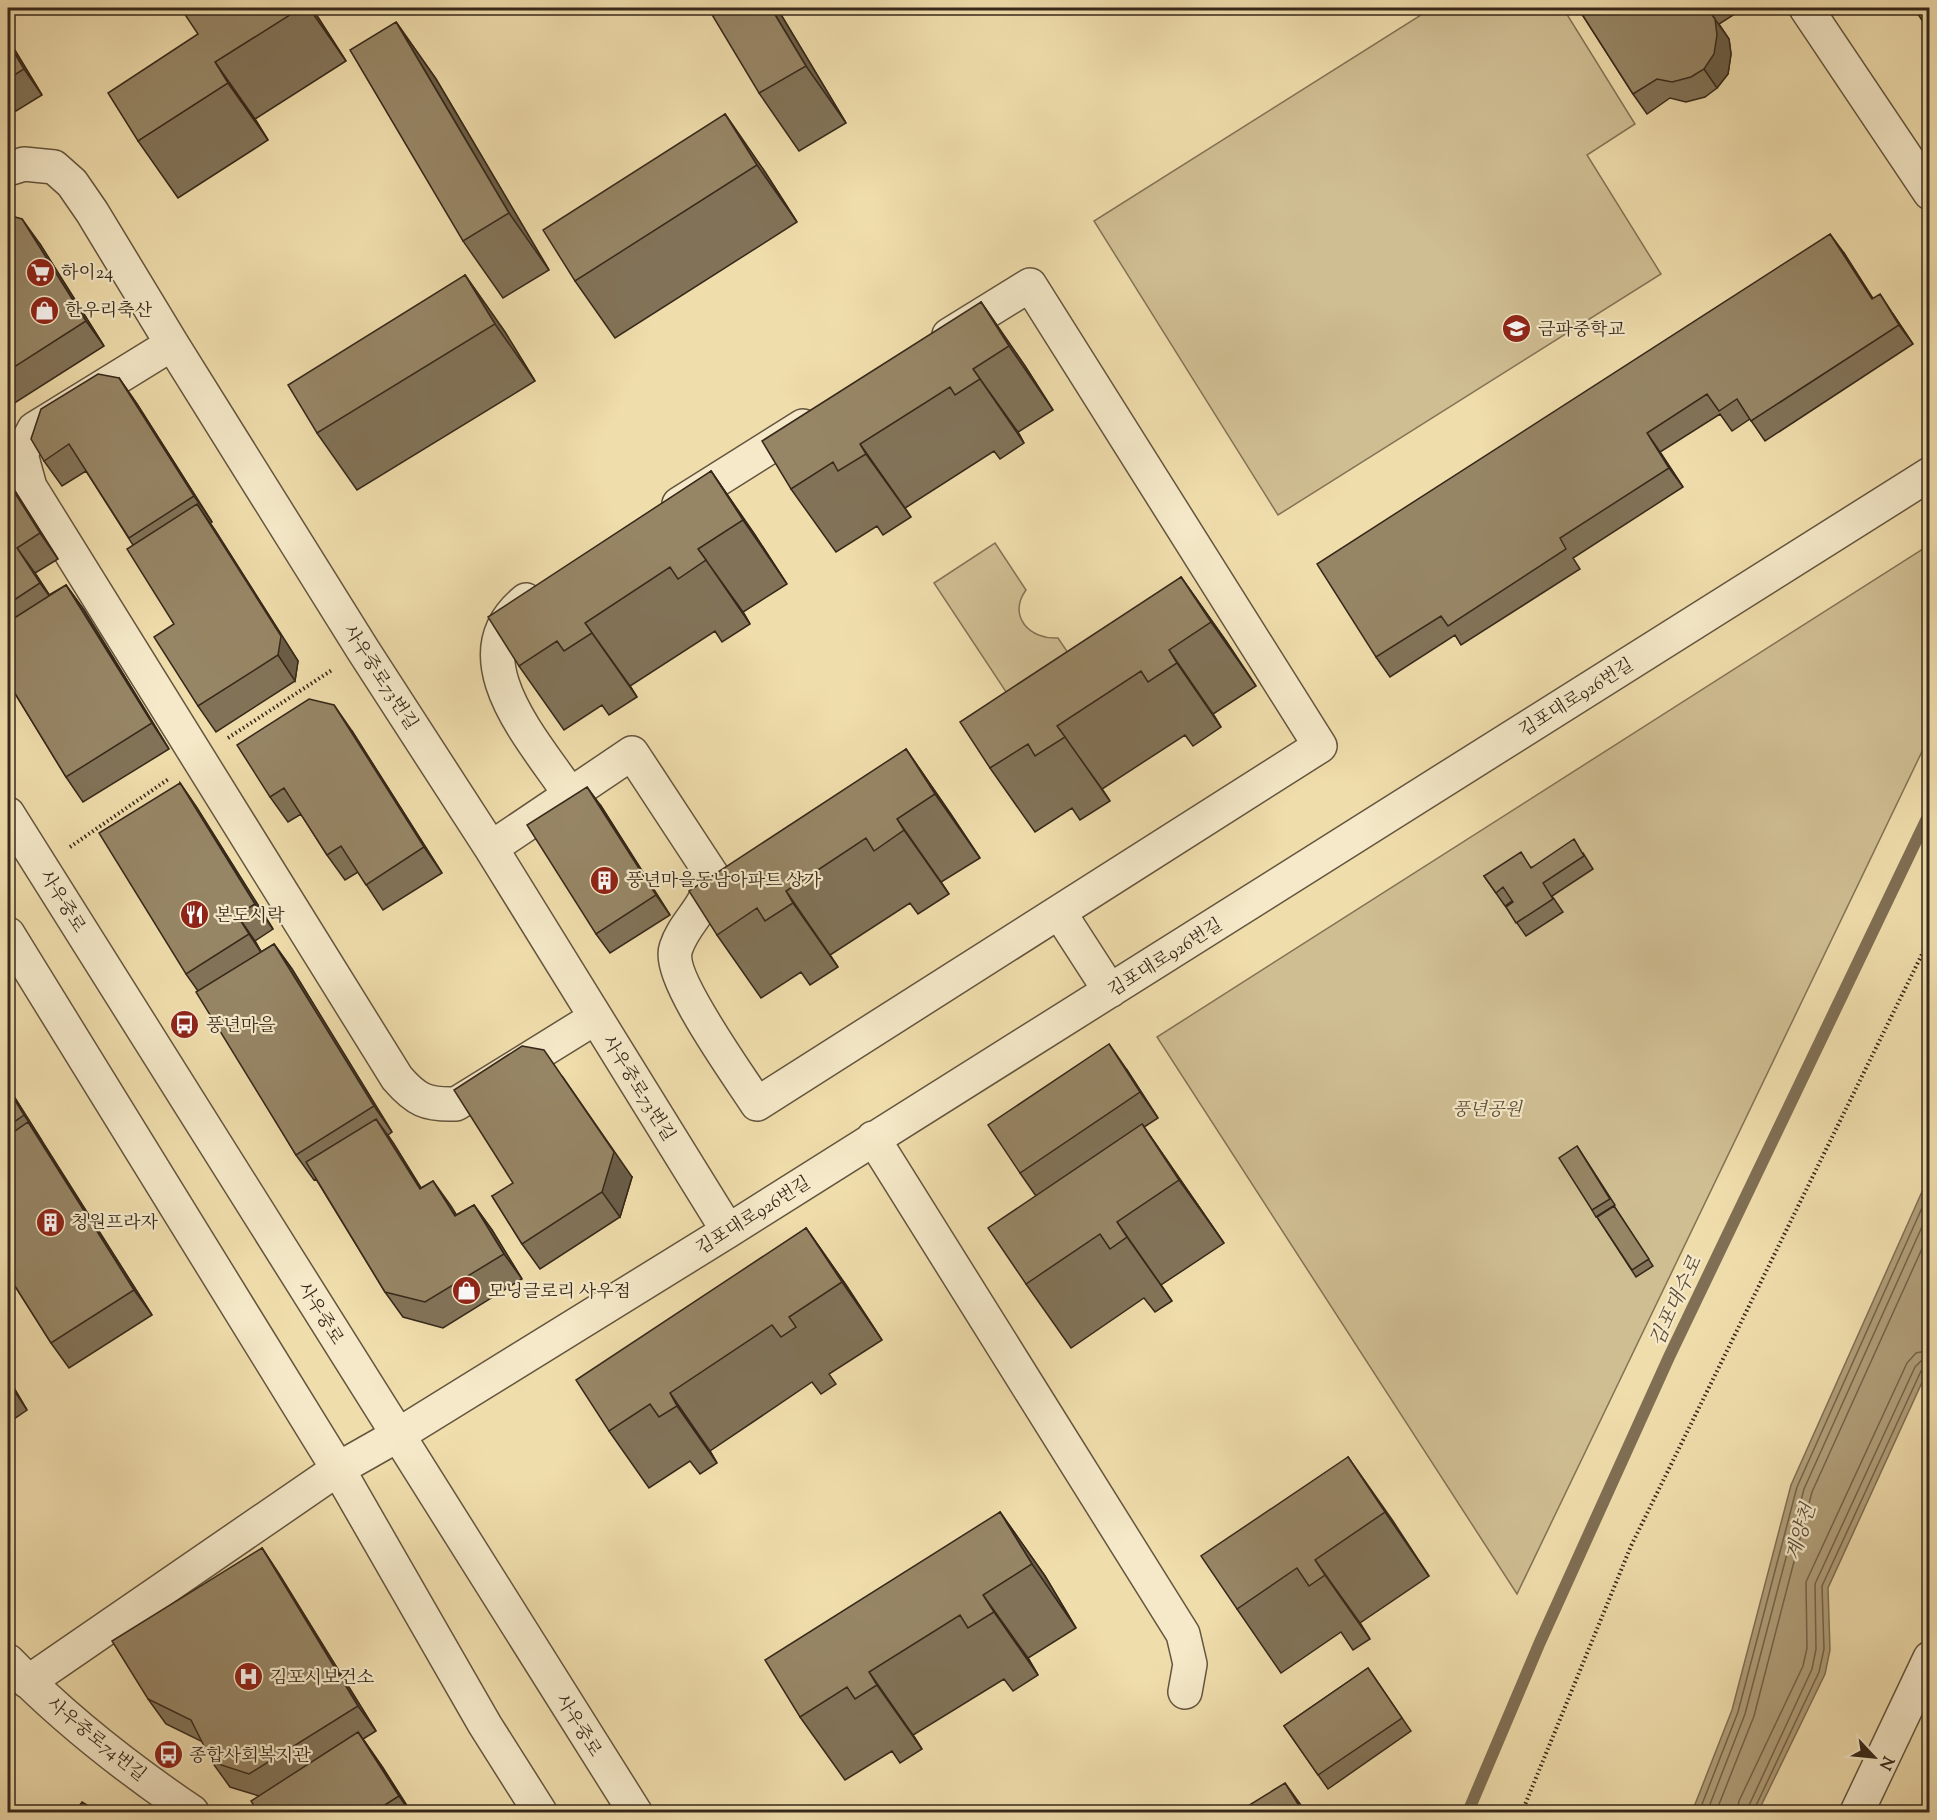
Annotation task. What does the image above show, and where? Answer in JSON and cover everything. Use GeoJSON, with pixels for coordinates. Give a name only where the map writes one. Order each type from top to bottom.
{"type":"FeatureCollection","features":[{"type":"Feature","properties":{"kind":"street"},"geometry":{"type":"LineString","coordinates":[[1806,8],[1929,193]]}},
{"type":"Feature","properties":{"kind":"street","name":"사우중로73번길"},"geometry":{"type":"LineString","coordinates":[[8,169],[24,164],[54,167],[72,183],[363,650],[491,848],[728,1231]]}},
{"type":"Feature","properties":{"kind":"street"},"geometry":{"type":"LineString","coordinates":[[491,848],[569,793],[632,753],[712,875],[706,901],[682,936],[674,958],[690,998],[757,1104],[1320,746],[1030,285],[920,353]]}},
{"type":"Feature","properties":{"kind":"street"},"geometry":{"type":"LineString","coordinates":[[172,344],[34,429],[21,454],[30,487],[396,1078],[411,1094],[432,1105],[456,1104],[595,1018]]}},
{"type":"Feature","properties":{"kind":"street"},"geometry":{"type":"LineString","coordinates":[[650,522],[830,410]]}},
{"type":"Feature","properties":{"kind":"street","name":"김포대로926번길"},"geometry":{"type":"LineString","coordinates":[[18,1672],[339,1469],[728,1231],[1929,474]]}},
{"type":"Feature","properties":{"kind":"street"},"geometry":{"type":"LineString","coordinates":[[554,582],[537,591],[507,618],[501,632],[498,652],[499,677],[511,707],[569,793]]}},
{"type":"Feature","properties":{"kind":"street","name":"사우중로"},"geometry":{"type":"LineString","coordinates":[[8,814],[635,1812]]}},
{"type":"Feature","properties":{"kind":"street"},"geometry":{"type":"LineString","coordinates":[[1059,912],[1110,991]]}},
{"type":"Feature","properties":{"kind":"street"},"geometry":{"type":"LineString","coordinates":[[8,934],[339,1469],[485,1725],[540,1812]]}},
{"type":"Feature","properties":{"kind":"street"},"geometry":{"type":"LineString","coordinates":[[873,1138],[1183,1634],[1190,1664],[1185,1692]]}},
{"type":"Feature","properties":{"kind":"street"},"geometry":{"type":"LineString","coordinates":[[1857,1812],[1929,1658]]}},
{"type":"Feature","properties":{"kind":"street","name":"사우중로74번길"},"geometry":{"type":"LineString","coordinates":[[18,1672],[105,1748],[192,1812]]}},
{"type":"Feature","properties":{"kind":"path"},"geometry":{"type":"LineString","coordinates":[[1522,1812],[1631,1546],[1929,938]]}},
{"type":"Feature","properties":{"kind":"green space"},"geometry":{"type":"Polygon","coordinates":[[[1432,8],[1563,8],[1635,124],[1587,155],[1661,274],[1278,515],[1094,221],[1432,8]]]}},
{"type":"Feature","properties":{"kind":"green space"},"geometry":{"type":"Polygon","coordinates":[[[995,543],[1026,590],[1019,609],[1024,624],[1039,635],[1058,638],[1083,675],[1022,716],[934,583],[995,543]]]}},
{"type":"Feature","properties":{"kind":"green space","name":"풍년공원"},"geometry":{"type":"Polygon","coordinates":[[[1929,545],[1929,737],[1517,1594],[1157,1037],[1929,545]]]}},
{"type":"Feature","properties":{"kind":"water","name":"계양천"},"geometry":{"type":"Polygon","coordinates":[[[1929,1176],[1929,1367],[1828,1588],[1830,1650],[1825,1674],[1758,1812],[1692,1812],[1732,1710],[1791,1485],[1929,1176]]]}},
{"type":"Feature","properties":{"kind":"building"},"geometry":{"type":"Polygon","coordinates":[[[192,8],[301,8],[215,62],[228,83],[138,141],[108,93],[198,34],[184,13],[192,8]]]}},
{"type":"Feature","properties":{"kind":"building"},"geometry":{"type":"Polygon","coordinates":[[[708,8],[771,8],[806,66],[759,93],[708,8]]]}},
{"type":"Feature","properties":{"kind":"building"},"geometry":{"type":"Polygon","coordinates":[[[1578,8],[1707,8],[1715,19],[1717,35],[1714,54],[1704,69],[1691,77],[1672,82],[1657,79],[1633,94],[1578,8]]]}},
{"type":"Feature","properties":{"kind":"building"},"geometry":{"type":"Polygon","coordinates":[[[1914,8],[1929,8],[1929,31],[1914,8]]]}},
{"type":"Feature","properties":{"kind":"building"},"geometry":{"type":"Polygon","coordinates":[[[396,22],[509,213],[463,241],[350,50],[396,22]]]}},
{"type":"Feature","properties":{"kind":"building"},"geometry":{"type":"Polygon","coordinates":[[[8,42],[24,69],[8,79],[8,42]]]}},
{"type":"Feature","properties":{"kind":"building"},"geometry":{"type":"Polygon","coordinates":[[[725,114],[757,165],[575,281],[543,230],[725,114]]]}},
{"type":"Feature","properties":{"kind":"building"},"geometry":{"type":"Polygon","coordinates":[[[8,215],[22,219],[86,321],[8,371],[8,215]]]}},
{"type":"Feature","properties":{"kind":"building","name":"금파중학교"},"geometry":{"type":"Polygon","coordinates":[[[1830,234],[1872,299],[1880,294],[1899,325],[1751,421],[1737,399],[1719,411],[1707,394],[1647,433],[1669,468],[1560,538],[1566,549],[1448,626],[1441,616],[1376,657],[1317,564],[1830,234]]]}},
{"type":"Feature","properties":{"kind":"building"},"geometry":{"type":"Polygon","coordinates":[[[465,275],[495,324],[317,433],[288,385],[465,275]]]}},
{"type":"Feature","properties":{"kind":"building"},"geometry":{"type":"Polygon","coordinates":[[[981,302],[1009,346],[973,369],[980,379],[955,395],[950,387],[860,444],[866,454],[838,471],[833,462],[791,489],[762,441],[981,302]]]}},
{"type":"Feature","properties":{"kind":"building"},"geometry":{"type":"Polygon","coordinates":[[[98,374],[119,378],[194,496],[129,538],[69,444],[44,461],[31,439],[41,409],[98,374]]]}},
{"type":"Feature","properties":{"kind":"building"},"geometry":{"type":"Polygon","coordinates":[[[711,471],[743,520],[698,549],[706,560],[678,579],[670,567],[585,623],[592,633],[564,651],[557,641],[519,666],[488,617],[711,471]]]}},
{"type":"Feature","properties":{"kind":"building"},"geometry":{"type":"Polygon","coordinates":[[[8,482],[40,533],[17,548],[40,583],[8,604],[8,482]]]}},
{"type":"Feature","properties":{"kind":"building"},"geometry":{"type":"Polygon","coordinates":[[[197,504],[281,636],[278,655],[198,706],[154,637],[174,624],[127,549],[197,504]]]}},
{"type":"Feature","properties":{"kind":"building"},"geometry":{"type":"Polygon","coordinates":[[[1181,577],[1211,622],[1169,650],[1177,663],[1148,682],[1141,671],[1057,726],[1065,737],[1035,756],[1028,744],[990,768],[960,722],[1181,577]]]}},
{"type":"Feature","properties":{"kind":"building"},"geometry":{"type":"Polygon","coordinates":[[[66,585],[152,723],[66,777],[8,682],[8,622],[66,585]]]}},
{"type":"Feature","properties":{"kind":"building"},"geometry":{"type":"Polygon","coordinates":[[[309,699],[334,705],[424,847],[366,885],[341,846],[327,855],[284,788],[270,797],[237,745],[309,699]]]}},
{"type":"Feature","properties":{"kind":"building"},"geometry":{"type":"Polygon","coordinates":[[[906,749],[935,794],[897,819],[904,830],[874,851],[866,838],[786,891],[793,903],[765,921],[757,908],[717,935],[689,891],[906,749]]]}},
{"type":"Feature","properties":{"kind":"building"},"geometry":{"type":"Polygon","coordinates":[[[180,783],[255,904],[237,915],[249,934],[186,974],[99,833],[180,783]]]}},
{"type":"Feature","properties":{"kind":"building","name":"풍년마을동남아파트 상가"},"geometry":{"type":"Polygon","coordinates":[[[587,787],[656,895],[596,934],[527,825],[587,787]]]}},
{"type":"Feature","properties":{"kind":"building"},"geometry":{"type":"Polygon","coordinates":[[[1574,839],[1584,856],[1543,883],[1553,899],[1516,923],[1506,907],[1513,902],[1503,887],[1496,893],[1484,876],[1521,852],[1531,868],[1574,839]]]}},
{"type":"Feature","properties":{"kind":"building"},"geometry":{"type":"Polygon","coordinates":[[[274,944],[374,1106],[296,1155],[196,992],[274,944]]]}},
{"type":"Feature","properties":{"kind":"building"},"geometry":{"type":"Polygon","coordinates":[[[1109,1044],[1140,1092],[1020,1173],[988,1125],[1109,1044]]]}},
{"type":"Feature","properties":{"kind":"building"},"geometry":{"type":"Polygon","coordinates":[[[522,1046],[544,1050],[614,1152],[602,1192],[522,1244],[492,1196],[513,1183],[454,1090],[522,1046]]]}},
{"type":"Feature","properties":{"kind":"building"},"geometry":{"type":"Polygon","coordinates":[[[8,1089],[24,1115],[8,1126],[8,1089]]]}},
{"type":"Feature","properties":{"kind":"building"},"geometry":{"type":"Polygon","coordinates":[[[376,1119],[420,1189],[433,1181],[455,1216],[474,1205],[504,1254],[425,1302],[385,1292],[306,1162],[376,1119]]]}},
{"type":"Feature","properties":{"kind":"building","name":"청원프라자"},"geometry":{"type":"Polygon","coordinates":[[[28,1122],[134,1290],[51,1343],[8,1275],[8,1136],[28,1122]]]}},
{"type":"Feature","properties":{"kind":"building"},"geometry":{"type":"Polygon","coordinates":[[[1142,1124],[1179,1180],[1117,1222],[1127,1237],[1110,1249],[1100,1234],[1026,1284],[988,1228],[1142,1124]]]}},
{"type":"Feature","properties":{"kind":"building"},"geometry":{"type":"Polygon","coordinates":[[[1577,1146],[1610,1199],[1592,1210],[1559,1158],[1577,1146]]]}},
{"type":"Feature","properties":{"kind":"building"},"geometry":{"type":"Polygon","coordinates":[[[1614,1206],[1649,1259],[1632,1270],[1597,1217],[1614,1206]]]}},
{"type":"Feature","properties":{"kind":"building"},"geometry":{"type":"Polygon","coordinates":[[[806,1228],[842,1282],[789,1317],[796,1327],[781,1337],[772,1325],[670,1393],[677,1406],[659,1417],[650,1404],[609,1431],[576,1380],[806,1228]]]}},
{"type":"Feature","properties":{"kind":"building"},"geometry":{"type":"Polygon","coordinates":[[[1348,1457],[1385,1512],[1315,1560],[1325,1575],[1309,1586],[1297,1568],[1237,1609],[1201,1556],[1348,1457]]]}},
{"type":"Feature","properties":{"kind":"building"},"geometry":{"type":"Polygon","coordinates":[[[1000,1512],[1032,1564],[983,1595],[994,1612],[968,1628],[960,1615],[869,1672],[877,1685],[855,1699],[847,1687],[800,1717],[765,1660],[1000,1512]]]}},
{"type":"Feature","properties":{"kind":"building"},"geometry":{"type":"Polygon","coordinates":[[[262,1548],[358,1706],[249,1774],[212,1762],[191,1720],[148,1699],[112,1641],[262,1548]]]}},
{"type":"Feature","properties":{"kind":"building"},"geometry":{"type":"Polygon","coordinates":[[[1368,1668],[1402,1718],[1318,1775],[1284,1726],[1368,1668]]]}},
{"type":"Feature","properties":{"kind":"building"},"geometry":{"type":"Polygon","coordinates":[[[358,1732],[399,1796],[374,1812],[258,1812],[251,1801],[358,1732]]]}},
{"type":"Feature","properties":{"kind":"building"},"geometry":{"type":"Polygon","coordinates":[[[1285,1783],[1303,1812],[1238,1812],[1285,1783]]]}},
{"type":"Feature","properties":{"kind":"building"},"geometry":{"type":"Polygon","coordinates":[[[82,1802],[98,1812],[75,1812],[82,1802]]]}},
{"type":"Feature","properties":{"kind":"waterway","name":"김포대수로"},"geometry":{"type":"LineString","coordinates":[[1468,1812],[1540,1642],[1669,1357],[1930,812]]}},
{"type":"Feature","properties":{"kind":"place","name":"하이24"},"geometry":{"type":"Point","coordinates":[40,272]}},
{"type":"Feature","properties":{"kind":"place","name":"한우리축산"},"geometry":{"type":"Point","coordinates":[44,310]}},
{"type":"Feature","properties":{"kind":"place","name":"금파중학교"},"geometry":{"type":"Point","coordinates":[1517,329]}},
{"type":"Feature","properties":{"kind":"place","name":"풍년마을동남아파트 상가"},"geometry":{"type":"Point","coordinates":[605,880]}},
{"type":"Feature","properties":{"kind":"place","name":"본도시락"},"geometry":{"type":"Point","coordinates":[194,915]}},
{"type":"Feature","properties":{"kind":"place","name":"풍년마을"},"geometry":{"type":"Point","coordinates":[185,1025]}},
{"type":"Feature","properties":{"kind":"place","name":"청원프라자"},"geometry":{"type":"Point","coordinates":[50,1222]}},
{"type":"Feature","properties":{"kind":"place","name":"모닝글로리 사우점"},"geometry":{"type":"Point","coordinates":[467,1291]}},
{"type":"Feature","properties":{"kind":"place","name":"김포시보건소"},"geometry":{"type":"Point","coordinates":[249,1677]}},
{"type":"Feature","properties":{"kind":"place","name":"종합사회복지관"},"geometry":{"type":"Point","coordinates":[168,1755]}}]}
